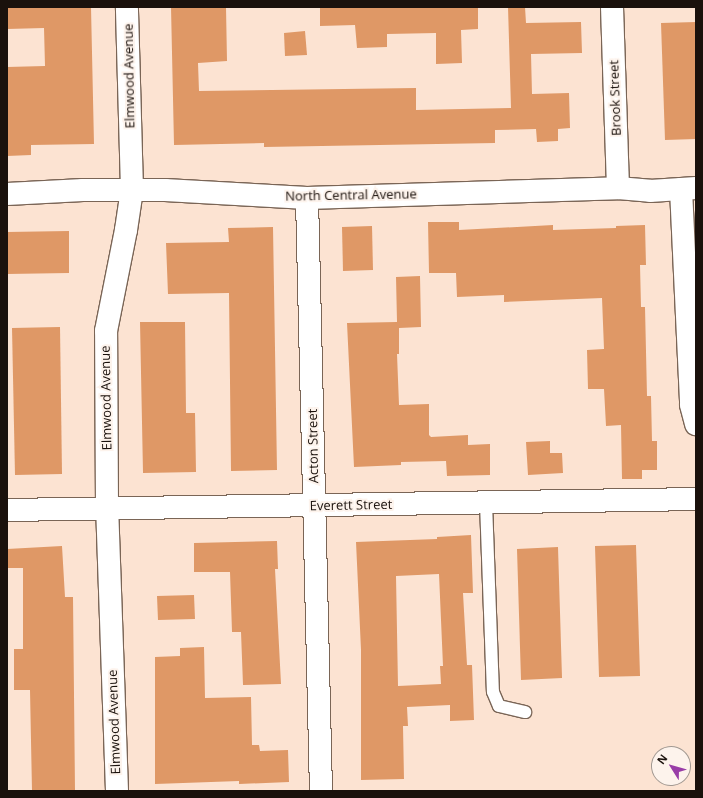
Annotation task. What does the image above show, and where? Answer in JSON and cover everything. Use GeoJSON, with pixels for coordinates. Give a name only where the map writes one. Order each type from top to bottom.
{"type":"FeatureCollection","features":[{"type":"Feature","properties":{"kind":"street","name":"Elmwood Avenue"},"geometry":{"type":"LineString","coordinates":[[117,791],[107,508],[106,331],[126,230],[132,190],[127,7]]}},
{"type":"Feature","properties":{"kind":"street","name":"Brook Street"},"geometry":{"type":"LineString","coordinates":[[612,7],[618,188]]}},
{"type":"Feature","properties":{"kind":"street","name":"North Central Avenue"},"geometry":{"type":"LineString","coordinates":[[7,194],[165,190],[307,198],[618,188],[650,191],[688,189]]}},
{"type":"Feature","properties":{"kind":"street"},"geometry":{"type":"LineString","coordinates":[[688,189],[691,405],[696,424]]}},
{"type":"Feature","properties":{"kind":"street","name":"Acton Street"},"geometry":{"type":"LineString","coordinates":[[307,198],[321,791]]}},
{"type":"Feature","properties":{"kind":"street","name":"Everett Street"},"geometry":{"type":"LineString","coordinates":[[7,510],[696,499]]}},
{"type":"Feature","properties":{"kind":"lane"},"geometry":{"type":"LineString","coordinates":[[486,503],[494,692],[499,706],[525,712]]}},
{"type":"Feature","properties":{"kind":"building"},"geometry":{"type":"Polygon","coordinates":[[[7,7],[91,7],[94,144],[31,145],[31,155],[7,156],[7,67],[45,66],[44,28],[7,29],[7,7]]]}},
{"type":"Feature","properties":{"kind":"building"},"geometry":{"type":"Polygon","coordinates":[[[171,7],[226,7],[227,61],[198,63],[199,91],[416,88],[416,110],[511,108],[508,7],[525,7],[526,23],[581,22],[582,53],[531,54],[532,94],[569,93],[570,128],[558,129],[558,141],[537,142],[536,129],[495,130],[495,143],[264,147],[264,143],[174,145],[171,7]]]}},
{"type":"Feature","properties":{"kind":"building"},"geometry":{"type":"Polygon","coordinates":[[[320,7],[478,7],[478,29],[461,30],[462,63],[436,64],[436,33],[387,34],[387,47],[357,48],[355,25],[320,26],[320,7]]]}},
{"type":"Feature","properties":{"kind":"building"},"geometry":{"type":"Polygon","coordinates":[[[696,22],[696,139],[665,140],[661,23],[696,22]]]}},
{"type":"Feature","properties":{"kind":"building"},"geometry":{"type":"Polygon","coordinates":[[[305,31],[307,55],[285,56],[284,33],[305,31]]]}},
{"type":"Feature","properties":{"kind":"building"},"geometry":{"type":"Polygon","coordinates":[[[428,222],[459,222],[459,230],[553,225],[553,230],[616,228],[616,226],[645,225],[646,265],[640,265],[641,307],[645,307],[647,396],[651,396],[652,441],[657,441],[657,470],[642,470],[642,479],[622,479],[621,425],[606,426],[604,389],[588,389],[587,350],[604,349],[602,298],[504,302],[504,295],[457,297],[456,273],[429,273],[428,222]]]}},
{"type":"Feature","properties":{"kind":"building"},"geometry":{"type":"Polygon","coordinates":[[[372,226],[373,270],[343,271],[342,227],[372,226]]]}},
{"type":"Feature","properties":{"kind":"building"},"geometry":{"type":"Polygon","coordinates":[[[273,227],[277,470],[231,471],[229,293],[168,294],[166,243],[229,242],[228,228],[273,227]]]}},
{"type":"Feature","properties":{"kind":"building"},"geometry":{"type":"Polygon","coordinates":[[[69,231],[69,273],[7,274],[7,232],[69,231]]]}},
{"type":"Feature","properties":{"kind":"building"},"geometry":{"type":"Polygon","coordinates":[[[420,276],[421,327],[399,328],[399,354],[397,354],[399,405],[429,404],[429,435],[431,437],[468,435],[468,445],[490,444],[490,475],[447,476],[446,461],[401,462],[401,465],[354,467],[347,323],[397,322],[396,277],[420,276]]]}},
{"type":"Feature","properties":{"kind":"building"},"geometry":{"type":"Polygon","coordinates":[[[140,322],[185,322],[186,413],[195,413],[196,472],[143,473],[140,322]]]}},
{"type":"Feature","properties":{"kind":"building"},"geometry":{"type":"Polygon","coordinates":[[[60,327],[62,474],[15,475],[12,328],[60,327]]]}},
{"type":"Feature","properties":{"kind":"building"},"geometry":{"type":"Polygon","coordinates":[[[550,441],[550,453],[562,453],[563,473],[528,475],[526,442],[550,441]]]}},
{"type":"Feature","properties":{"kind":"building"},"geometry":{"type":"Polygon","coordinates":[[[471,535],[473,593],[463,593],[467,665],[472,665],[474,720],[450,721],[450,705],[407,707],[408,726],[403,726],[404,779],[361,780],[361,650],[356,542],[437,539],[437,537],[471,535]],[[439,574],[396,576],[398,686],[441,684],[440,666],[443,666],[439,574]]]}},
{"type":"Feature","properties":{"kind":"building"},"geometry":{"type":"Polygon","coordinates":[[[277,541],[278,569],[275,569],[281,684],[243,685],[241,632],[232,632],[230,572],[194,572],[194,543],[277,541]]]}},
{"type":"Feature","properties":{"kind":"building"},"geometry":{"type":"Polygon","coordinates":[[[636,545],[640,676],[599,677],[595,546],[636,545]]]}},
{"type":"Feature","properties":{"kind":"building"},"geometry":{"type":"Polygon","coordinates":[[[62,546],[65,597],[73,597],[75,790],[32,791],[30,690],[14,690],[14,649],[23,649],[23,568],[7,568],[7,549],[62,546]]]}},
{"type":"Feature","properties":{"kind":"building"},"geometry":{"type":"Polygon","coordinates":[[[558,547],[562,678],[521,680],[517,549],[558,547]]]}},
{"type":"Feature","properties":{"kind":"building"},"geometry":{"type":"Polygon","coordinates":[[[194,595],[195,619],[158,620],[157,596],[194,595]]]}},
{"type":"Feature","properties":{"kind":"building"},"geometry":{"type":"Polygon","coordinates":[[[204,647],[205,698],[251,697],[252,745],[259,745],[260,751],[288,750],[289,782],[239,784],[239,781],[155,784],[155,657],[180,656],[180,648],[204,647]]]}}]}
